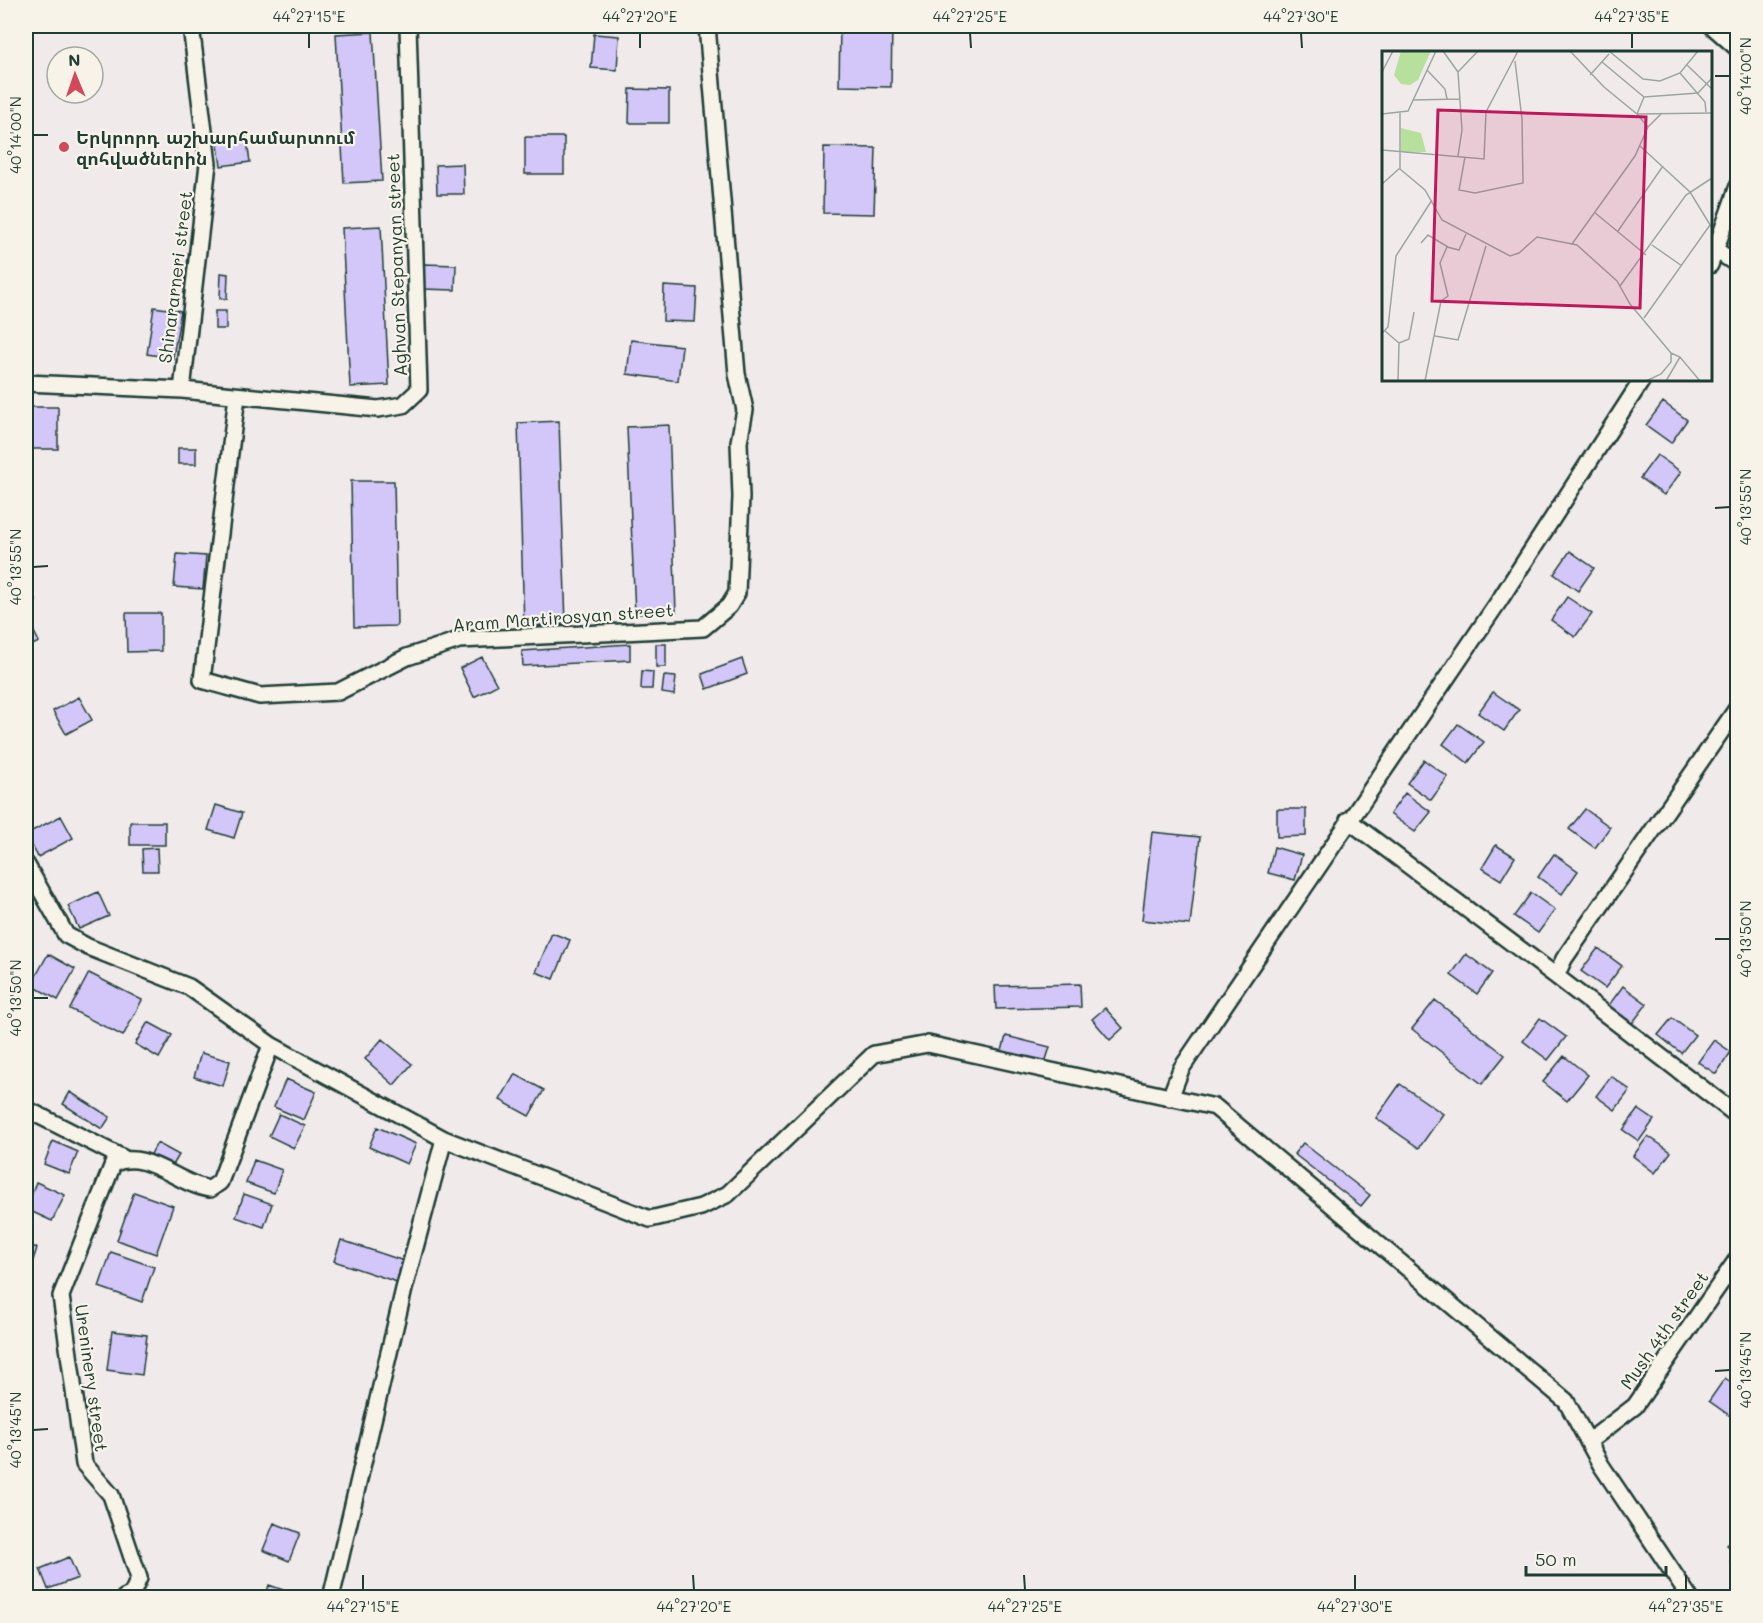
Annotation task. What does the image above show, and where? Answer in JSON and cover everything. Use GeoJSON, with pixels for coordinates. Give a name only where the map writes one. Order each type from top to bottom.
{"type":"FeatureCollection","features":[{"type":"Feature","properties":{"kind":"street","name":"Shinararneri street"},"geometry":{"type":"LineString","coordinates":[[182,390],[208,164],[191,26]]}},
{"type":"Feature","properties":{"kind":"street","name":"Aghvan Stepanyan street"},"geometry":{"type":"LineString","coordinates":[[26,383],[182,390],[378,409],[403,405],[419,390],[408,26]]}},
{"type":"Feature","properties":{"kind":"street","name":"Aram Martirosyan street"},"geometry":{"type":"LineString","coordinates":[[237,396],[202,680],[260,696],[338,692],[407,657],[459,640],[703,628],[729,606],[737,593],[741,497],[739,442],[745,410],[737,374],[707,26]]}},
{"type":"Feature","properties":{"kind":"street"},"geometry":{"type":"LineString","coordinates":[[1712,26],[1737,49]]}},
{"type":"Feature","properties":{"kind":"street"},"geometry":{"type":"LineString","coordinates":[[1712,260],[1737,186]]}},
{"type":"Feature","properties":{"kind":"street"},"geometry":{"type":"LineString","coordinates":[[1716,250],[1737,265]]}},
{"type":"Feature","properties":{"kind":"street"},"geometry":{"type":"LineString","coordinates":[[1170,1098],[1181,1069],[1498,601],[1641,381]]}},
{"type":"Feature","properties":{"kind":"street"},"geometry":{"type":"LineString","coordinates":[[1556,976],[1564,959],[1737,707]]}},
{"type":"Feature","properties":{"kind":"street"},"geometry":{"type":"LineString","coordinates":[[1348,820],[1556,976],[1737,1116]]}},
{"type":"Feature","properties":{"kind":"street"},"geometry":{"type":"LineString","coordinates":[[26,864],[66,935],[88,947],[189,987],[271,1045],[444,1139],[650,1219],[701,1207],[728,1194],[874,1054],[928,1044],[1215,1107],[1566,1401],[1588,1442],[1690,1598]]}},
{"type":"Feature","properties":{"kind":"street"},"geometry":{"type":"LineString","coordinates":[[26,1109],[123,1158],[140,1159],[197,1187],[210,1189],[220,1182],[271,1045]]}},
{"type":"Feature","properties":{"kind":"street"},"geometry":{"type":"LineString","coordinates":[[331,1598],[404,1289],[444,1139]]}},
{"type":"Feature","properties":{"kind":"street","name":"Ureninery street"},"geometry":{"type":"LineString","coordinates":[[123,1158],[113,1164],[61,1296],[84,1464],[111,1495],[139,1578],[132,1594],[124,1598]]}},
{"type":"Feature","properties":{"kind":"street","name":"Mush 4th street"},"geometry":{"type":"LineString","coordinates":[[1588,1442],[1635,1406],[1737,1258]]}},
{"type":"Feature","properties":{"kind":"building"},"geometry":{"type":"Polygon","coordinates":[[[840,26],[892,26],[891,87],[839,86],[840,26]]]}},
{"type":"Feature","properties":{"kind":"building"},"geometry":{"type":"Polygon","coordinates":[[[373,32],[382,181],[344,183],[336,34],[373,32]]]}},
{"type":"Feature","properties":{"kind":"building"},"geometry":{"type":"Polygon","coordinates":[[[594,34],[619,36],[617,70],[591,68],[594,34]]]}},
{"type":"Feature","properties":{"kind":"building"},"geometry":{"type":"Polygon","coordinates":[[[630,89],[669,90],[669,123],[629,123],[630,89]]]}},
{"type":"Feature","properties":{"kind":"building"},"geometry":{"type":"Polygon","coordinates":[[[246,134],[250,162],[221,166],[217,138],[246,134]]]}},
{"type":"Feature","properties":{"kind":"building"},"geometry":{"type":"Polygon","coordinates":[[[525,137],[564,137],[564,174],[525,174],[525,137]]]}},
{"type":"Feature","properties":{"kind":"building"},"geometry":{"type":"Polygon","coordinates":[[[824,147],[876,148],[874,214],[823,213],[824,147]]]}},
{"type":"Feature","properties":{"kind":"building"},"geometry":{"type":"Polygon","coordinates":[[[463,164],[464,194],[437,194],[436,165],[463,164]]]}},
{"type":"Feature","properties":{"kind":"building"},"geometry":{"type":"Polygon","coordinates":[[[381,226],[389,385],[350,387],[342,228],[381,226]]]}},
{"type":"Feature","properties":{"kind":"building"},"geometry":{"type":"Polygon","coordinates":[[[424,264],[456,265],[455,290],[422,289],[424,264]]]}},
{"type":"Feature","properties":{"kind":"building"},"geometry":{"type":"Polygon","coordinates":[[[221,273],[228,274],[227,299],[220,298],[221,273]]]}},
{"type":"Feature","properties":{"kind":"building"},"geometry":{"type":"Polygon","coordinates":[[[664,286],[697,288],[695,322],[663,321],[664,286]]]}},
{"type":"Feature","properties":{"kind":"building"},"geometry":{"type":"Polygon","coordinates":[[[154,307],[181,311],[173,358],[147,354],[154,307]]]}},
{"type":"Feature","properties":{"kind":"building"},"geometry":{"type":"Polygon","coordinates":[[[215,311],[226,311],[226,329],[215,329],[215,311]]]}},
{"type":"Feature","properties":{"kind":"building"},"geometry":{"type":"Polygon","coordinates":[[[631,340],[682,346],[678,381],[627,374],[631,340]]]}},
{"type":"Feature","properties":{"kind":"building"},"geometry":{"type":"Polygon","coordinates":[[[1663,402],[1687,420],[1671,443],[1646,425],[1663,402]]]}},
{"type":"Feature","properties":{"kind":"building"},"geometry":{"type":"Polygon","coordinates":[[[26,407],[58,407],[58,449],[26,449],[26,407]]]}},
{"type":"Feature","properties":{"kind":"building"},"geometry":{"type":"Polygon","coordinates":[[[559,421],[566,624],[524,626],[518,423],[559,421]]]}},
{"type":"Feature","properties":{"kind":"building"},"geometry":{"type":"Polygon","coordinates":[[[669,425],[676,612],[635,614],[627,427],[669,425]]]}},
{"type":"Feature","properties":{"kind":"building"},"geometry":{"type":"Polygon","coordinates":[[[178,448],[196,448],[196,464],[178,464],[178,448]]]}},
{"type":"Feature","properties":{"kind":"building"},"geometry":{"type":"Polygon","coordinates":[[[1657,455],[1681,472],[1664,495],[1640,478],[1657,455]]]}},
{"type":"Feature","properties":{"kind":"building"},"geometry":{"type":"Polygon","coordinates":[[[351,481],[394,481],[397,626],[354,627],[351,481]]]}},
{"type":"Feature","properties":{"kind":"building"},"geometry":{"type":"Polygon","coordinates":[[[1570,551],[1594,568],[1578,591],[1554,574],[1570,551]]]}},
{"type":"Feature","properties":{"kind":"building"},"geometry":{"type":"Polygon","coordinates":[[[177,554],[206,556],[203,589],[174,587],[177,554]]]}},
{"type":"Feature","properties":{"kind":"building"},"geometry":{"type":"Polygon","coordinates":[[[26,597],[36,599],[33,621],[26,620],[26,597]]]}},
{"type":"Feature","properties":{"kind":"building"},"geometry":{"type":"Polygon","coordinates":[[[1567,597],[1592,614],[1575,637],[1551,620],[1567,597]]]}},
{"type":"Feature","properties":{"kind":"building"},"geometry":{"type":"Polygon","coordinates":[[[126,613],[161,613],[161,651],[127,652],[126,613]]]}},
{"type":"Feature","properties":{"kind":"building"},"geometry":{"type":"Polygon","coordinates":[[[29,622],[39,642],[26,648],[26,624],[29,622]]]}},
{"type":"Feature","properties":{"kind":"building"},"geometry":{"type":"Polygon","coordinates":[[[630,644],[630,660],[523,666],[522,651],[630,644]]]}},
{"type":"Feature","properties":{"kind":"building"},"geometry":{"type":"Polygon","coordinates":[[[656,644],[666,644],[666,667],[656,667],[656,644]]]}},
{"type":"Feature","properties":{"kind":"building"},"geometry":{"type":"Polygon","coordinates":[[[482,657],[497,685],[474,697],[460,668],[482,657]]]}},
{"type":"Feature","properties":{"kind":"building"},"geometry":{"type":"Polygon","coordinates":[[[742,659],[747,674],[707,689],[702,674],[742,659]]]}},
{"type":"Feature","properties":{"kind":"building"},"geometry":{"type":"Polygon","coordinates":[[[642,671],[653,672],[652,689],[641,689],[642,671]]]}},
{"type":"Feature","properties":{"kind":"building"},"geometry":{"type":"Polygon","coordinates":[[[664,676],[676,677],[674,695],[662,693],[664,676]]]}},
{"type":"Feature","properties":{"kind":"building"},"geometry":{"type":"Polygon","coordinates":[[[1493,692],[1519,710],[1504,731],[1478,713],[1493,692]]]}},
{"type":"Feature","properties":{"kind":"building"},"geometry":{"type":"Polygon","coordinates":[[[79,697],[92,720],[66,734],[53,711],[79,697]]]}},
{"type":"Feature","properties":{"kind":"building"},"geometry":{"type":"Polygon","coordinates":[[[1458,724],[1484,742],[1468,763],[1443,744],[1458,724]]]}},
{"type":"Feature","properties":{"kind":"building"},"geometry":{"type":"Polygon","coordinates":[[[1424,760],[1448,777],[1431,800],[1407,783],[1424,760]]]}},
{"type":"Feature","properties":{"kind":"building"},"geometry":{"type":"Polygon","coordinates":[[[1405,793],[1431,812],[1415,832],[1390,814],[1405,793]]]}},
{"type":"Feature","properties":{"kind":"building"},"geometry":{"type":"Polygon","coordinates":[[[216,805],[242,813],[234,838],[208,830],[216,805]]]}},
{"type":"Feature","properties":{"kind":"building"},"geometry":{"type":"Polygon","coordinates":[[[1277,809],[1306,809],[1306,836],[1277,837],[1277,809]]]}},
{"type":"Feature","properties":{"kind":"building"},"geometry":{"type":"Polygon","coordinates":[[[1585,809],[1610,827],[1595,848],[1569,829],[1585,809]]]}},
{"type":"Feature","properties":{"kind":"building"},"geometry":{"type":"Polygon","coordinates":[[[61,816],[73,838],[38,857],[26,834],[61,816]]]}},
{"type":"Feature","properties":{"kind":"building"},"geometry":{"type":"Polygon","coordinates":[[[130,822],[165,822],[165,845],[130,845],[130,822]]]}},
{"type":"Feature","properties":{"kind":"building"},"geometry":{"type":"Polygon","coordinates":[[[1152,832],[1200,837],[1190,925],[1142,920],[1152,832]]]}},
{"type":"Feature","properties":{"kind":"building"},"geometry":{"type":"Polygon","coordinates":[[[1496,845],[1515,857],[1501,880],[1482,868],[1496,845]]]}},
{"type":"Feature","properties":{"kind":"building"},"geometry":{"type":"Polygon","coordinates":[[[1274,847],[1302,855],[1295,880],[1268,873],[1274,847]]]}},
{"type":"Feature","properties":{"kind":"building"},"geometry":{"type":"Polygon","coordinates":[[[157,848],[158,871],[143,871],[142,849],[157,848]]]}},
{"type":"Feature","properties":{"kind":"building"},"geometry":{"type":"Polygon","coordinates":[[[1554,854],[1578,871],[1562,894],[1538,877],[1554,854]]]}},
{"type":"Feature","properties":{"kind":"building"},"geometry":{"type":"Polygon","coordinates":[[[98,892],[109,916],[79,929],[68,906],[98,892]]]}},
{"type":"Feature","properties":{"kind":"building"},"geometry":{"type":"Polygon","coordinates":[[[1531,893],[1555,910],[1538,933],[1514,916],[1531,893]]]}},
{"type":"Feature","properties":{"kind":"building"},"geometry":{"type":"Polygon","coordinates":[[[552,933],[570,940],[554,979],[536,972],[552,933]]]}},
{"type":"Feature","properties":{"kind":"building"},"geometry":{"type":"Polygon","coordinates":[[[1598,948],[1622,966],[1605,988],[1581,971],[1598,948]]]}},
{"type":"Feature","properties":{"kind":"building"},"geometry":{"type":"Polygon","coordinates":[[[48,954],[75,969],[58,1000],[31,985],[48,954]]]}},
{"type":"Feature","properties":{"kind":"building"},"geometry":{"type":"Polygon","coordinates":[[[1466,954],[1492,973],[1477,994],[1451,975],[1466,954]]]}},
{"type":"Feature","properties":{"kind":"building"},"geometry":{"type":"Polygon","coordinates":[[[89,973],[142,1000],[123,1036],[70,1009],[89,973]]]}},
{"type":"Feature","properties":{"kind":"building"},"geometry":{"type":"Polygon","coordinates":[[[1080,984],[1081,1007],[996,1009],[995,986],[1080,984]]]}},
{"type":"Feature","properties":{"kind":"building"},"geometry":{"type":"Polygon","coordinates":[[[1623,986],[1647,1004],[1630,1026],[1606,1009],[1623,986]]]}},
{"type":"Feature","properties":{"kind":"building"},"geometry":{"type":"Polygon","coordinates":[[[1435,1000],[1505,1055],[1482,1084],[1412,1029],[1435,1000]]]}},
{"type":"Feature","properties":{"kind":"building"},"geometry":{"type":"Polygon","coordinates":[[[1105,1008],[1123,1028],[1110,1040],[1092,1019],[1105,1008]]]}},
{"type":"Feature","properties":{"kind":"building"},"geometry":{"type":"Polygon","coordinates":[[[1540,1018],[1566,1037],[1548,1060],[1523,1041],[1540,1018]]]}},
{"type":"Feature","properties":{"kind":"building"},"geometry":{"type":"Polygon","coordinates":[[[1672,1018],[1695,1035],[1681,1053],[1658,1035],[1672,1018]]]}},
{"type":"Feature","properties":{"kind":"building"},"geometry":{"type":"Polygon","coordinates":[[[148,1022],[172,1035],[159,1058],[135,1044],[148,1022]]]}},
{"type":"Feature","properties":{"kind":"building"},"geometry":{"type":"Polygon","coordinates":[[[1006,1036],[1050,1047],[1045,1063],[1002,1051],[1006,1036]]]}},
{"type":"Feature","properties":{"kind":"building"},"geometry":{"type":"Polygon","coordinates":[[[382,1039],[412,1064],[394,1085],[365,1059],[382,1039]]]}},
{"type":"Feature","properties":{"kind":"building"},"geometry":{"type":"Polygon","coordinates":[[[1714,1040],[1731,1052],[1716,1074],[1698,1062],[1714,1040]]]}},
{"type":"Feature","properties":{"kind":"building"},"geometry":{"type":"Polygon","coordinates":[[[201,1053],[230,1061],[223,1086],[194,1077],[201,1053]]]}},
{"type":"Feature","properties":{"kind":"building"},"geometry":{"type":"Polygon","coordinates":[[[1564,1056],[1588,1075],[1567,1101],[1543,1082],[1564,1056]]]}},
{"type":"Feature","properties":{"kind":"building"},"geometry":{"type":"Polygon","coordinates":[[[515,1074],[544,1090],[529,1116],[500,1100],[515,1074]]]}},
{"type":"Feature","properties":{"kind":"building"},"geometry":{"type":"Polygon","coordinates":[[[1611,1076],[1630,1090],[1615,1110],[1596,1096],[1611,1076]]]}},
{"type":"Feature","properties":{"kind":"building"},"geometry":{"type":"Polygon","coordinates":[[[286,1079],[316,1092],[304,1120],[274,1107],[286,1079]]]}},
{"type":"Feature","properties":{"kind":"building"},"geometry":{"type":"Polygon","coordinates":[[[1400,1084],[1443,1114],[1419,1148],[1376,1118],[1400,1084]]]}},
{"type":"Feature","properties":{"kind":"building"},"geometry":{"type":"Polygon","coordinates":[[[70,1092],[110,1117],[102,1129],[63,1104],[70,1092]]]}},
{"type":"Feature","properties":{"kind":"building"},"geometry":{"type":"Polygon","coordinates":[[[1638,1109],[1654,1120],[1639,1141],[1623,1130],[1638,1109]]]}},
{"type":"Feature","properties":{"kind":"building"},"geometry":{"type":"Polygon","coordinates":[[[279,1114],[305,1126],[294,1148],[269,1136],[279,1114]]]}},
{"type":"Feature","properties":{"kind":"building"},"geometry":{"type":"Polygon","coordinates":[[[377,1127],[416,1144],[407,1164],[369,1147],[377,1127]]]}},
{"type":"Feature","properties":{"kind":"building"},"geometry":{"type":"Polygon","coordinates":[[[1648,1136],[1671,1152],[1655,1173],[1633,1156],[1648,1136]]]}},
{"type":"Feature","properties":{"kind":"building"},"geometry":{"type":"Polygon","coordinates":[[[53,1141],[78,1152],[69,1174],[44,1164],[53,1141]]]}},
{"type":"Feature","properties":{"kind":"building"},"geometry":{"type":"Polygon","coordinates":[[[157,1143],[179,1155],[172,1167],[150,1156],[157,1143]]]}},
{"type":"Feature","properties":{"kind":"building"},"geometry":{"type":"Polygon","coordinates":[[[1303,1143],[1370,1195],[1361,1206],[1294,1154],[1303,1143]]]}},
{"type":"Feature","properties":{"kind":"building"},"geometry":{"type":"Polygon","coordinates":[[[254,1160],[282,1170],[274,1193],[246,1183],[254,1160]]]}},
{"type":"Feature","properties":{"kind":"building"},"geometry":{"type":"Polygon","coordinates":[[[36,1182],[65,1195],[52,1221],[26,1209],[36,1182]]]}},
{"type":"Feature","properties":{"kind":"building"},"geometry":{"type":"Polygon","coordinates":[[[134,1192],[173,1206],[156,1254],[117,1240],[134,1192]]]}},
{"type":"Feature","properties":{"kind":"building"},"geometry":{"type":"Polygon","coordinates":[[[244,1194],[272,1204],[264,1227],[236,1217],[244,1194]]]}},
{"type":"Feature","properties":{"kind":"building"},"geometry":{"type":"Polygon","coordinates":[[[341,1240],[404,1261],[397,1282],[334,1261],[341,1240]]]}},
{"type":"Feature","properties":{"kind":"building"},"geometry":{"type":"Polygon","coordinates":[[[26,1244],[37,1248],[29,1273],[26,1272],[26,1244]]]}},
{"type":"Feature","properties":{"kind":"building"},"geometry":{"type":"Polygon","coordinates":[[[111,1252],[154,1267],[142,1302],[99,1287],[111,1252]]]}},
{"type":"Feature","properties":{"kind":"building"},"geometry":{"type":"Polygon","coordinates":[[[112,1331],[147,1335],[142,1375],[107,1370],[112,1331]]]}},
{"type":"Feature","properties":{"kind":"building"},"geometry":{"type":"Polygon","coordinates":[[[1725,1378],[1738,1387],[1738,1412],[1733,1418],[1709,1401],[1725,1378]]]}},
{"type":"Feature","properties":{"kind":"building"},"geometry":{"type":"Polygon","coordinates":[[[274,1523],[300,1533],[289,1561],[263,1550],[274,1523]]]}},
{"type":"Feature","properties":{"kind":"building"},"geometry":{"type":"Polygon","coordinates":[[[1738,1534],[1738,1553],[1737,1554],[1727,1545],[1738,1534]]]}},
{"type":"Feature","properties":{"kind":"building"},"geometry":{"type":"Polygon","coordinates":[[[1738,1554],[1738,1569],[1730,1562],[1738,1554]]]}},
{"type":"Feature","properties":{"kind":"building"},"geometry":{"type":"Polygon","coordinates":[[[69,1557],[78,1578],[48,1589],[40,1569],[69,1557]]]}},
{"type":"Feature","properties":{"kind":"building"},"geometry":{"type":"Polygon","coordinates":[[[269,1585],[286,1591],[284,1598],[265,1598],[269,1585]]]}},
{"type":"Feature","properties":{"kind":"place","name":"Երկրորդ աշխարհամարտում զոհվածներին"},"geometry":{"type":"Point","coordinates":[64,147]}}]}
